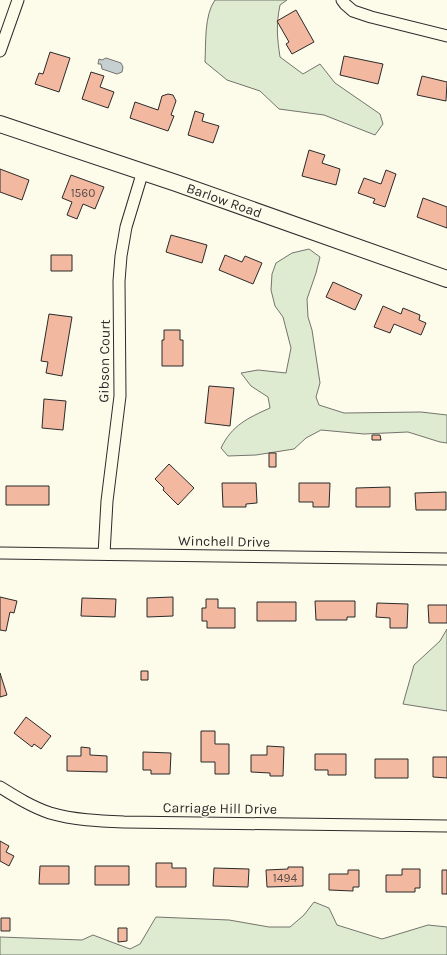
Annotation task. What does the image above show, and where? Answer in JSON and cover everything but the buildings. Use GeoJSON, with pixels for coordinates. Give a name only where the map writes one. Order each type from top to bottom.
{"type":"FeatureCollection","features":[{"type":"Feature","properties":{"kind":"street"},"geometry":{"type":"LineString","coordinates":[[0,51],[18,0]]}},
{"type":"Feature","properties":{"kind":"street"},"geometry":{"type":"LineString","coordinates":[[342,0],[353,12],[447,36]]}},
{"type":"Feature","properties":{"kind":"street","name":"Barlow Road"},"geometry":{"type":"LineString","coordinates":[[0,124],[143,172],[447,280]]}},
{"type":"Feature","properties":{"kind":"street","name":"Gibson Court"},"geometry":{"type":"LineString","coordinates":[[104,554],[107,501],[120,396],[119,281],[121,256],[126,227],[143,172]]}},
{"type":"Feature","properties":{"kind":"street","name":"Winchell Drive"},"geometry":{"type":"LineString","coordinates":[[0,553],[447,559]]}},
{"type":"Feature","properties":{"kind":"street","name":"Carriage Hill Drive"},"geometry":{"type":"LineString","coordinates":[[0,787],[26,803],[50,813],[90,821],[447,826]]}},
{"type":"Feature","properties":{"kind":"green space"},"geometry":{"type":"Polygon","coordinates":[[[215,0],[287,0],[280,5],[277,25],[280,57],[303,74],[320,64],[335,83],[380,114],[383,124],[375,135],[324,115],[279,109],[260,91],[227,80],[205,62],[207,21],[211,6],[215,0]]]}},
{"type":"Feature","properties":{"kind":"green space"},"geometry":{"type":"Polygon","coordinates":[[[309,249],[320,257],[307,299],[308,317],[312,330],[320,383],[316,397],[319,405],[344,413],[421,412],[447,415],[447,443],[408,432],[364,434],[321,430],[306,438],[294,449],[256,455],[228,456],[221,448],[230,433],[241,423],[270,408],[268,397],[251,386],[241,373],[258,370],[286,373],[291,348],[283,317],[275,306],[271,290],[272,274],[276,263],[292,253],[309,249]]]}},
{"type":"Feature","properties":{"kind":"green space"},"geometry":{"type":"Polygon","coordinates":[[[447,629],[447,711],[403,704],[414,665],[440,641],[447,629]]]}},
{"type":"Feature","properties":{"kind":"green space"},"geometry":{"type":"Polygon","coordinates":[[[314,902],[329,908],[337,925],[382,939],[428,925],[447,927],[447,955],[0,955],[0,937],[82,940],[93,935],[130,949],[140,944],[156,917],[229,920],[269,927],[290,927],[304,915],[314,902]]]}},
{"type":"Feature","properties":{"kind":"shaded area"},"geometry":{"type":"Polygon","coordinates":[[[106,58],[121,63],[123,67],[122,72],[117,74],[102,69],[101,64],[98,64],[99,59],[102,60],[106,58]]]}}]}
